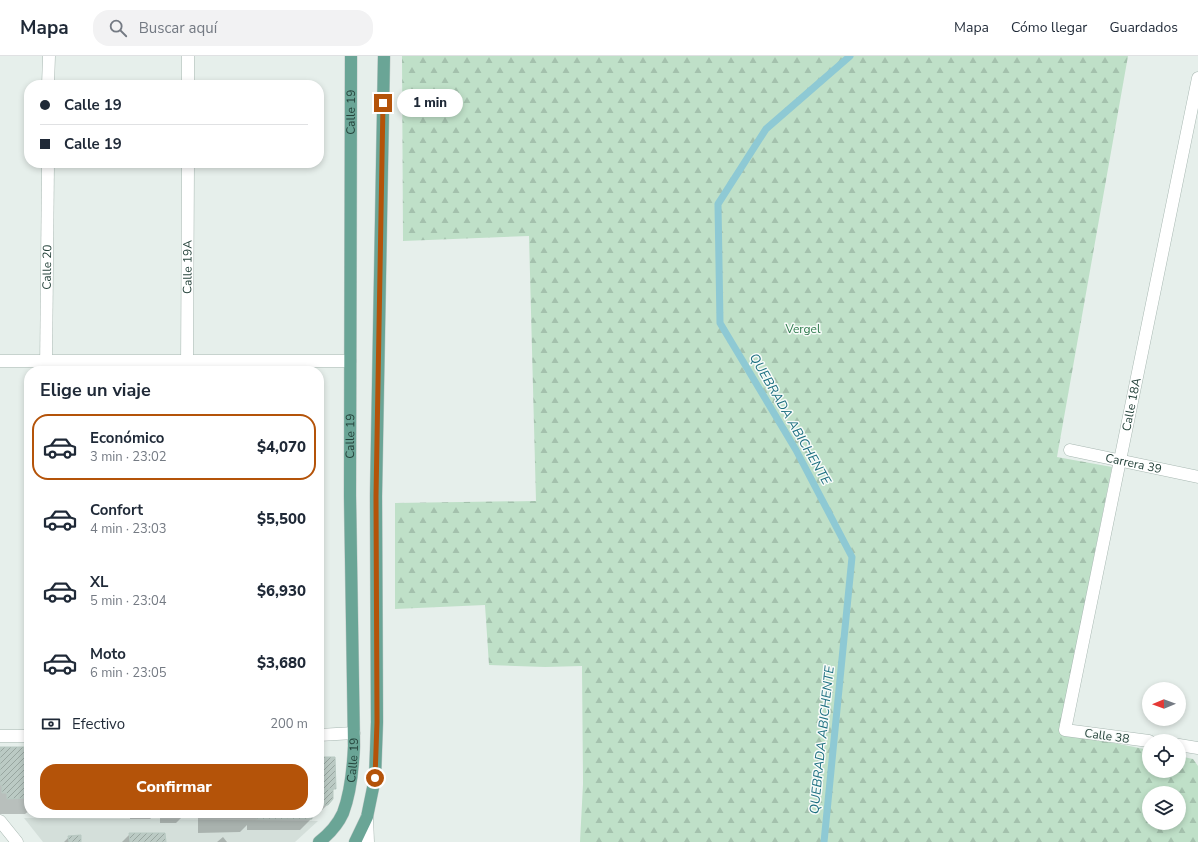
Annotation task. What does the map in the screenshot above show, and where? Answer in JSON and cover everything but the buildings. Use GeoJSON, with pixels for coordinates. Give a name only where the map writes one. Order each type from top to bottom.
{"type":"FeatureCollection","features":[{"type":"Feature","properties":{"kind":"main road","name":"Calle 19"},"geometry":{"type":"LineString","coordinates":[[319,842],[328,834],[342,814],[352,775],[354,733],[350,496],[351,56]]}},
{"type":"Feature","properties":{"kind":"main road","name":"Calle 19"},"geometry":{"type":"LineString","coordinates":[[367,817],[375,778],[377,722],[376,496],[384,56]]}},
{"type":"Feature","properties":{"kind":"main road"},"geometry":{"type":"LineString","coordinates":[[355,842],[367,817]]}},
{"type":"Feature","properties":{"kind":"street"},"geometry":{"type":"LineString","coordinates":[[48,56],[48,80]]}},
{"type":"Feature","properties":{"kind":"street"},"geometry":{"type":"LineString","coordinates":[[188,56],[188,80]]}},
{"type":"Feature","properties":{"kind":"street","name":"Calle 18A"},"geometry":{"type":"LineString","coordinates":[[1065,730],[1198,78]]}},
{"type":"Feature","properties":{"kind":"street","name":"Calle 20"},"geometry":{"type":"LineString","coordinates":[[46,366],[48,168]]}},
{"type":"Feature","properties":{"kind":"street","name":"Calle 19A"},"geometry":{"type":"LineString","coordinates":[[187,366],[188,168]]}},
{"type":"Feature","properties":{"kind":"street"},"geometry":{"type":"LineString","coordinates":[[0,361],[46,366],[187,366],[350,361]]}},
{"type":"Feature","properties":{"kind":"street","name":"Carrera 39"},"geometry":{"type":"LineString","coordinates":[[1070,450],[1198,476]]}},
{"type":"Feature","properties":{"kind":"street","name":"Calle 38"},"geometry":{"type":"LineString","coordinates":[[1065,730],[1142,740]]}},
{"type":"Feature","properties":{"kind":"street"},"geometry":{"type":"LineString","coordinates":[[324,735],[354,733]]}},
{"type":"Feature","properties":{"kind":"street"},"geometry":{"type":"LineString","coordinates":[[0,736],[24,736]]}},
{"type":"Feature","properties":{"kind":"street"},"geometry":{"type":"LineString","coordinates":[[1186,746],[1198,748]]}},
{"type":"Feature","properties":{"kind":"street","name":"Calle 19"},"geometry":{"type":"LineString","coordinates":[[367,817],[368,842]]}},
{"type":"Feature","properties":{"kind":"street"},"geometry":{"type":"LineString","coordinates":[[2,829],[17,842]]}},
{"type":"Feature","properties":{"kind":"shaded area"},"geometry":{"type":"Polygon","coordinates":[[[24,818],[318,821],[295,842],[43,842],[24,818]]]}},
{"type":"Feature","properties":{"kind":"green space","name":"Vergel"},"geometry":{"type":"Polygon","coordinates":[[[402,56],[1128,56],[1057,457],[1112,467],[1059,732],[1142,749],[1142,778],[1186,778],[1186,758],[1193,759],[1198,766],[1198,842],[580,842],[583,784],[582,666],[545,667],[489,665],[485,605],[395,609],[395,503],[536,501],[529,236],[403,241],[402,56]]]}},
{"type":"Feature","properties":{"kind":"waterway","name":"QUEBRADA ABICHENTE"},"geometry":{"type":"LineString","coordinates":[[824,842],[852,557],[796,450],[720,323],[718,204],[766,129],[850,56]]}},
{"type":"Feature","properties":{"kind":"route"},"geometry":{"type":"LineString","coordinates":[[375,778],[377,722],[376,496],[383,103]]}}]}
